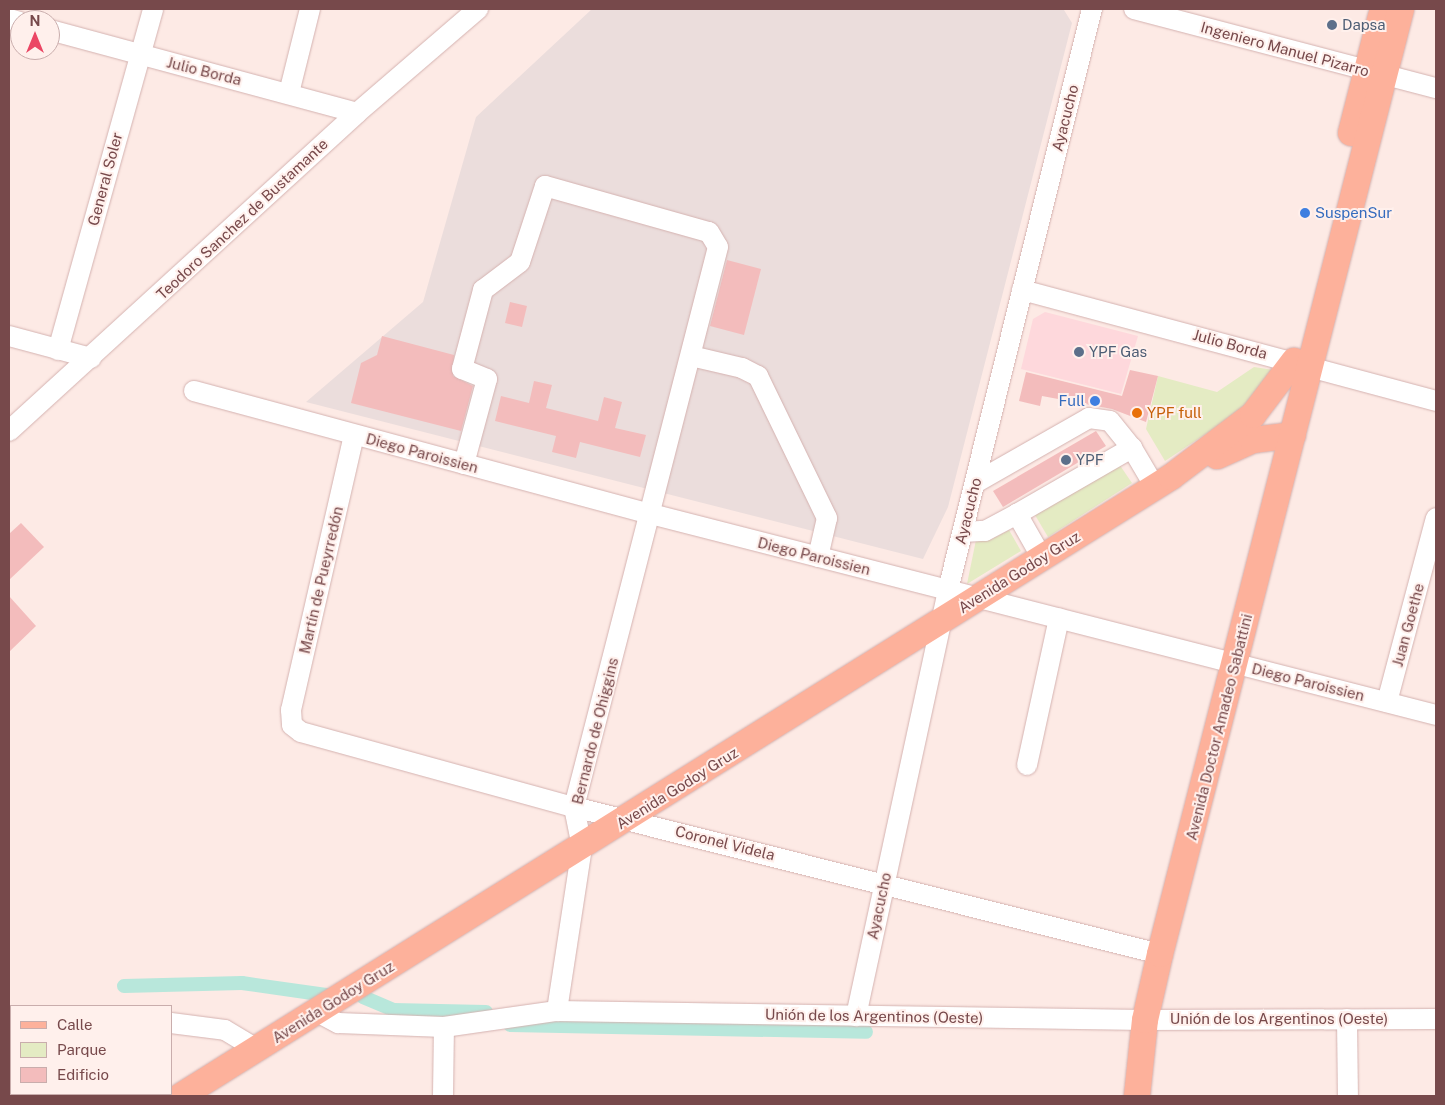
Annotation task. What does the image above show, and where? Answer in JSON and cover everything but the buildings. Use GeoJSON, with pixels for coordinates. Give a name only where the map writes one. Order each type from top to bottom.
{"type":"FeatureCollection","features":[{"type":"Feature","properties":{"kind":"main road","name":"Avenida Doctor Amadeo Sabattini"},"geometry":{"type":"LineString","coordinates":[[1376,73],[1383,9]]}},
{"type":"Feature","properties":{"kind":"main road","name":"Avenida Doctor Amadeo Sabattini"},"geometry":{"type":"LineString","coordinates":[[1137,1096],[1145,1020],[1160,954],[1293,435],[1302,363],[1376,73],[1401,9]]}},
{"type":"Feature","properties":{"kind":"main road","name":"Avenida Godoy Gruz"},"geometry":{"type":"LineString","coordinates":[[180,1096],[627,819],[1163,482],[1253,415],[1302,363]]}},
{"type":"Feature","properties":{"kind":"main road","name":"Avenida Godoy Gruz"},"geometry":{"type":"LineString","coordinates":[[1163,482],[1252,440],[1293,435]]}},
{"type":"Feature","properties":{"kind":"street","name":"General Soler"},"geometry":{"type":"LineString","coordinates":[[58,350],[152,9]]}},
{"type":"Feature","properties":{"kind":"street"},"geometry":{"type":"LineString","coordinates":[[289,93],[310,9]]}},
{"type":"Feature","properties":{"kind":"street","name":"Ayacucho"},"geometry":{"type":"LineString","coordinates":[[856,1016],[883,883],[948,590],[1092,9]]}},
{"type":"Feature","properties":{"kind":"street","name":"Ingeniero Manuel Pizarro"},"geometry":{"type":"LineString","coordinates":[[1134,9],[1436,88]]}},
{"type":"Feature","properties":{"kind":"street","name":"Teodoro Sanchez de Bustamante"},"geometry":{"type":"LineString","coordinates":[[9,431],[357,113],[473,11]]}},
{"type":"Feature","properties":{"kind":"street","name":"Julio Borda"},"geometry":{"type":"LineString","coordinates":[[60,33],[289,93],[357,113]]}},
{"type":"Feature","properties":{"kind":"street","name":"Bernardo de Ohiggins"},"geometry":{"type":"LineString","coordinates":[[464,464],[487,379],[462,369],[483,290],[520,262],[545,186],[709,232],[718,247],[574,807],[582,847],[557,1011]]}},
{"type":"Feature","properties":{"kind":"street","name":"Julio Borda"},"geometry":{"type":"LineString","coordinates":[[1022,290],[1302,363],[1436,401]]}},
{"type":"Feature","properties":{"kind":"street"},"geometry":{"type":"LineString","coordinates":[[9,336],[91,358]]}},
{"type":"Feature","properties":{"kind":"street"},"geometry":{"type":"LineString","coordinates":[[690,356],[742,368],[758,376],[826,518],[818,556]]}},
{"type":"Feature","properties":{"kind":"street","name":"Diego Paroissien"},"geometry":{"type":"LineString","coordinates":[[194,391],[354,436],[650,514],[1436,715]]}},
{"type":"Feature","properties":{"kind":"street"},"geometry":{"type":"LineString","coordinates":[[975,483],[1089,418],[1110,421],[1163,482]]}},
{"type":"Feature","properties":{"kind":"street","name":"Martín de Pueyrredón"},"geometry":{"type":"LineString","coordinates":[[292,726],[291,710],[354,436]]}},
{"type":"Feature","properties":{"kind":"street"},"geometry":{"type":"LineString","coordinates":[[963,532],[985,531],[1132,448]]}},
{"type":"Feature","properties":{"kind":"street"},"geometry":{"type":"LineString","coordinates":[[1017,514],[1042,558]]}},
{"type":"Feature","properties":{"kind":"street","name":"Juan Goethe"},"geometry":{"type":"LineString","coordinates":[[1387,702],[1436,518]]}},
{"type":"Feature","properties":{"kind":"street"},"geometry":{"type":"LineString","coordinates":[[1027,765],[1059,618]]}},
{"type":"Feature","properties":{"kind":"street","name":"Coronel Videla"},"geometry":{"type":"LineString","coordinates":[[292,726],[301,732],[574,807],[1160,954]]}},
{"type":"Feature","properties":{"kind":"street","name":"Unión de los Argentinos (Oeste)"},"geometry":{"type":"LineString","coordinates":[[317,1012],[338,1023],[444,1027],[557,1011],[1145,1020],[1436,1019]]}},
{"type":"Feature","properties":{"kind":"street"},"geometry":{"type":"LineString","coordinates":[[1347,1019],[1348,1096]]}},
{"type":"Feature","properties":{"kind":"street"},"geometry":{"type":"LineString","coordinates":[[172,1023],[225,1030],[257,1049]]}},
{"type":"Feature","properties":{"kind":"street"},"geometry":{"type":"LineString","coordinates":[[443,1096],[444,1027]]}},
{"type":"Feature","properties":{"kind":"shaded area"},"geometry":{"type":"Polygon","coordinates":[[[592,9],[1064,10],[1072,23],[948,507],[923,559],[306,402],[423,302],[476,117],[592,9]]]}},
{"type":"Feature","properties":{"kind":"shaded area","name":"YPF Gas"},"geometry":{"type":"Polygon","coordinates":[[[1045,312],[1138,336],[1121,394],[1021,369],[1033,319],[1045,312]]]}},
{"type":"Feature","properties":{"kind":"green space"},"geometry":{"type":"Polygon","coordinates":[[[1254,367],[1273,370],[1254,402],[1165,461],[1146,429],[1158,376],[1217,392],[1254,367]]]}},
{"type":"Feature","properties":{"kind":"green space"},"geometry":{"type":"Polygon","coordinates":[[[1119,464],[1132,483],[1048,537],[1035,515],[1119,464]]]}},
{"type":"Feature","properties":{"kind":"green space"},"geometry":{"type":"Polygon","coordinates":[[[1009,530],[1021,551],[967,584],[976,540],[990,540],[1009,530]]]}},
{"type":"Feature","properties":{"kind":"waterway"},"geometry":{"type":"LineString","coordinates":[[124,986],[242,983],[326,995]]}},
{"type":"Feature","properties":{"kind":"waterway"},"geometry":{"type":"LineString","coordinates":[[363,997],[393,1010],[486,1012]]}},
{"type":"Feature","properties":{"kind":"waterway"},"geometry":{"type":"LineString","coordinates":[[510,1025],[866,1032]]}},
{"type":"Feature","properties":{"kind":"place","name":"Dapsa"},"geometry":{"type":"Point","coordinates":[1332,25]}},
{"type":"Feature","properties":{"kind":"place","name":"SuspenSur"},"geometry":{"type":"Point","coordinates":[1305,213]}},
{"type":"Feature","properties":{"kind":"place","name":"YPF Gas"},"geometry":{"type":"Point","coordinates":[1079,352]}},
{"type":"Feature","properties":{"kind":"place","name":"Full"},"geometry":{"type":"Point","coordinates":[1095,401]}},
{"type":"Feature","properties":{"kind":"place","name":"YPF full"},"geometry":{"type":"Point","coordinates":[1137,413]}},
{"type":"Feature","properties":{"kind":"place","name":"YPF"},"geometry":{"type":"Point","coordinates":[1066,460]}}]}
